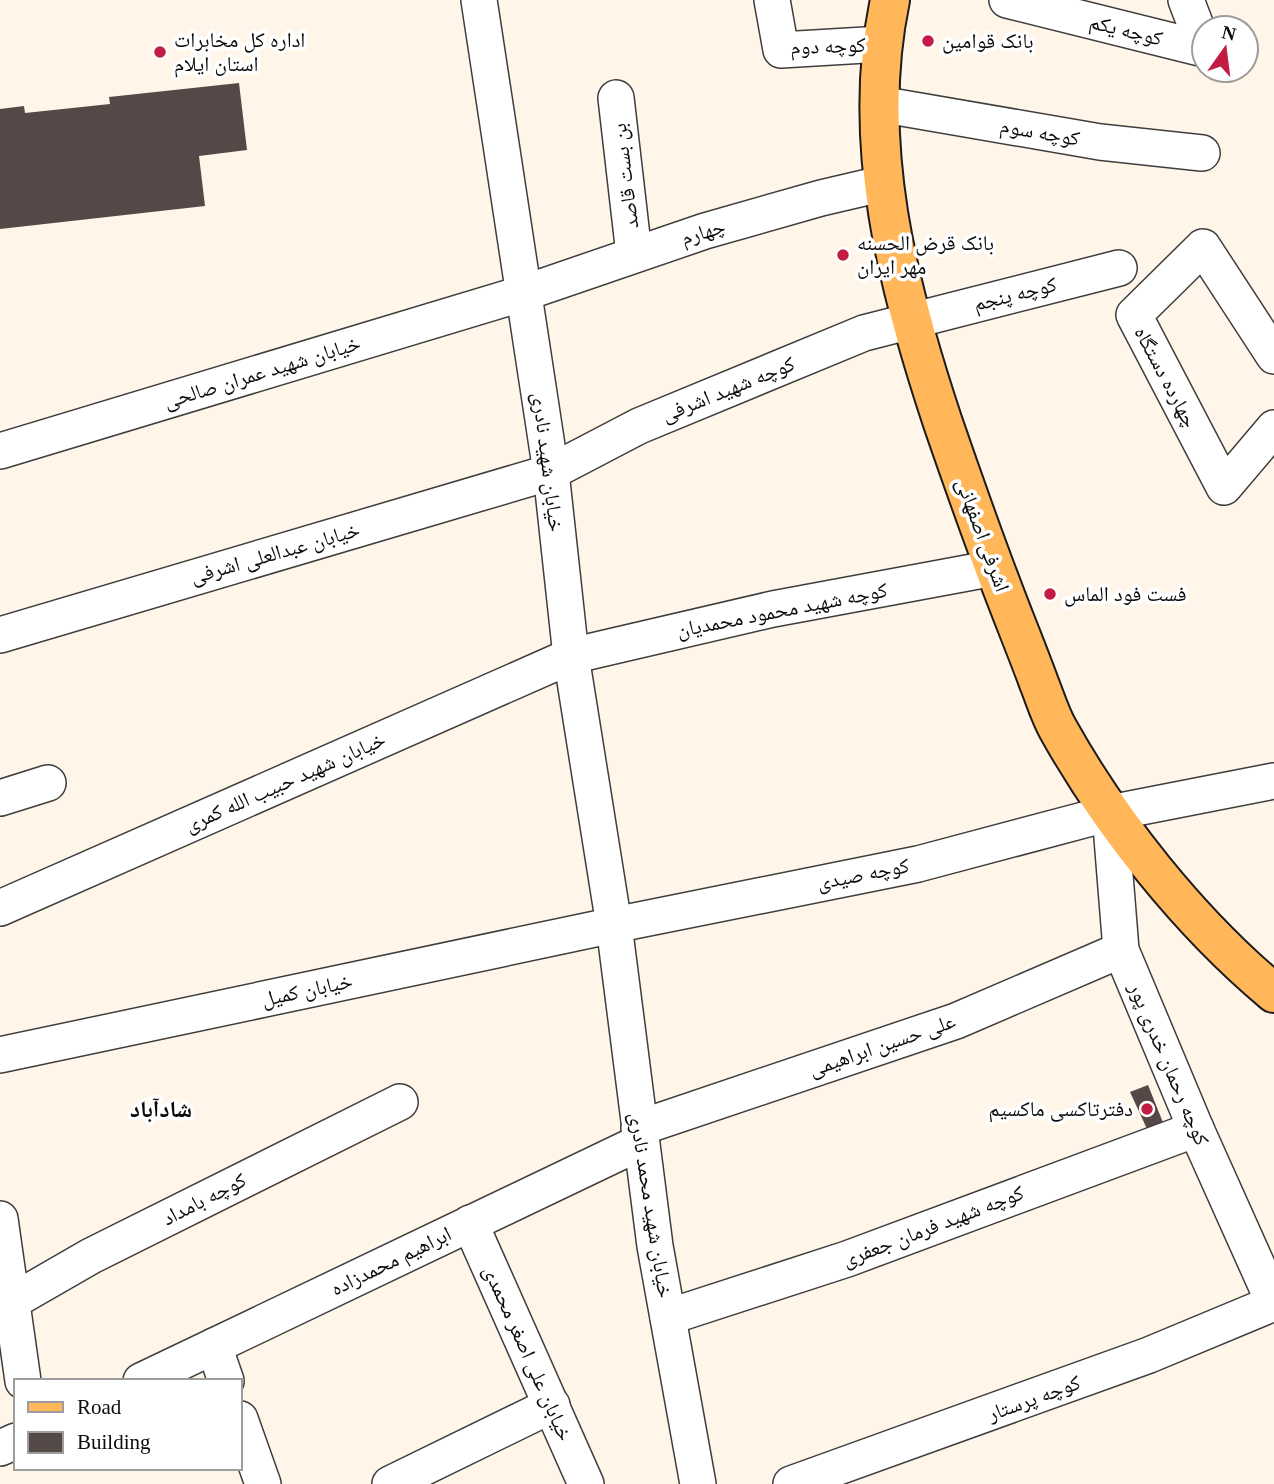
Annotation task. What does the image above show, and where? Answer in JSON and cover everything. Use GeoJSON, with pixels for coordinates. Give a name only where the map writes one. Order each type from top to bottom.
{"type":"FeatureCollection","features":[{"type":"Feature","properties":{"kind":"main road","name":"اشرفی اصفهانی"},"geometry":{"type":"LineString","coordinates":[[890,0],[882,44],[879,104],[881,154],[896,266],[932,390],[994,568],[1056,727],[1110,813],[1186,907],[1250,973],[1274,993]]}},
{"type":"Feature","properties":{"kind":"street","name":"خیابان شهید نادری"},"geometry":{"type":"LineString","coordinates":[[479,0],[551,472],[570,656],[614,925]]}},
{"type":"Feature","properties":{"kind":"street","name":"کوچه دوم"},"geometry":{"type":"LineString","coordinates":[[772,0],[781,50],[882,44]]}},
{"type":"Feature","properties":{"kind":"street","name":"کوچه یکم"},"geometry":{"type":"LineString","coordinates":[[1007,0],[1190,45]]}},
{"type":"Feature","properties":{"kind":"street","name":"بن بست قاصد"},"geometry":{"type":"LineString","coordinates":[[615,98],[634,254]]}},
{"type":"Feature","properties":{"kind":"street","name":"کوچه سوم"},"geometry":{"type":"LineString","coordinates":[[879,104],[1100,142],[1202,153]]}},
{"type":"Feature","properties":{"kind":"street","name":"چهارم"},"geometry":{"type":"LineString","coordinates":[[524,293],[634,254],[756,216],[885,183]]}},
{"type":"Feature","properties":{"kind":"street","name":"چهارده دستگاه"},"geometry":{"type":"LineString","coordinates":[[1274,356],[1203,247],[1134,315],[1224,487],[1274,428]]}},
{"type":"Feature","properties":{"kind":"street","name":"کوچه پنجم"},"geometry":{"type":"LineString","coordinates":[[911,320],[1119,268]]}},
{"type":"Feature","properties":{"kind":"street","name":"خیابان شهید عمران صالحی"},"geometry":{"type":"LineString","coordinates":[[0,451],[524,293]]}},
{"type":"Feature","properties":{"kind":"street","name":"کوچه شهید اشرفی"},"geometry":{"type":"LineString","coordinates":[[551,472],[651,421],[864,333],[911,320]]}},
{"type":"Feature","properties":{"kind":"street","name":"خیابان عبدالعلی اشرفی"},"geometry":{"type":"LineString","coordinates":[[0,635],[551,472]]}},
{"type":"Feature","properties":{"kind":"street","name":"کوچه شهید محمود محمدیان"},"geometry":{"type":"LineString","coordinates":[[570,656],[772,609],[994,568]]}},
{"type":"Feature","properties":{"kind":"street","name":"خیابان شهید حبیب الله کمری"},"geometry":{"type":"LineString","coordinates":[[0,908],[570,656]]}},
{"type":"Feature","properties":{"kind":"street","name":"کوچه صیدی"},"geometry":{"type":"LineString","coordinates":[[614,925],[918,864],[1110,813],[1274,781]]}},
{"type":"Feature","properties":{"kind":"street"},"geometry":{"type":"LineString","coordinates":[[0,798],[48,783]]}},
{"type":"Feature","properties":{"kind":"street","name":"کوچه رحمان خدری پور"},"geometry":{"type":"LineString","coordinates":[[1110,813],[1121,950],[1196,1129],[1262,1242],[1274,1303]]}},
{"type":"Feature","properties":{"kind":"street","name":"خیابان کمیل"},"geometry":{"type":"LineString","coordinates":[[0,1055],[614,925]]}},
{"type":"Feature","properties":{"kind":"street","name":"خیابان شهید محمد نادری"},"geometry":{"type":"LineString","coordinates":[[614,925],[655,1246],[698,1484]]}},
{"type":"Feature","properties":{"kind":"street","name":"علی حسین ابراهیمی"},"geometry":{"type":"LineString","coordinates":[[640,1135],[956,1021],[1121,950]]}},
{"type":"Feature","properties":{"kind":"street","name":"کوچه بامداد"},"geometry":{"type":"LineString","coordinates":[[11,1302],[91,1256],[400,1102]]}},
{"type":"Feature","properties":{"kind":"street","name":"کوچه شهید فرمان جعفری"},"geometry":{"type":"LineString","coordinates":[[668,1317],[847,1259],[1196,1129]]}},
{"type":"Feature","properties":{"kind":"street","name":"ابراهیم محمدزاده"},"geometry":{"type":"LineString","coordinates":[[145,1379],[470,1223],[640,1135]]}},
{"type":"Feature","properties":{"kind":"street"},"geometry":{"type":"LineString","coordinates":[[0,1219],[23,1379]]}},
{"type":"Feature","properties":{"kind":"street","name":"خیابان علی اصغر محمدی"},"geometry":{"type":"LineString","coordinates":[[470,1223],[586,1484]]}},
{"type":"Feature","properties":{"kind":"street","name":"کوچه پرستار"},"geometry":{"type":"LineString","coordinates":[[792,1484],[1149,1355],[1274,1303]]}},
{"type":"Feature","properties":{"kind":"street"},"geometry":{"type":"LineString","coordinates":[[214,1346],[225,1379]]}},
{"type":"Feature","properties":{"kind":"street"},"geometry":{"type":"LineString","coordinates":[[390,1484],[552,1405]]}},
{"type":"Feature","properties":{"kind":"street"},"geometry":{"type":"LineString","coordinates":[[242,1425],[263,1484]]}},
{"type":"Feature","properties":{"kind":"building"},"geometry":{"type":"Polygon","coordinates":[[[239,83],[247,150],[199,156],[205,206],[0,229],[0,109],[24,106],[25,113],[110,104],[109,97],[239,83]]]}},
{"type":"Feature","properties":{"kind":"building","name":"دفترتاکسی ماکسیم"},"geometry":{"type":"Polygon","coordinates":[[[1148,1085],[1164,1125],[1147,1129],[1130,1092],[1148,1085]]]}},
{"type":"Feature","properties":{"kind":"place","name":"بانک قوامین"},"geometry":{"type":"Point","coordinates":[928,41]}},
{"type":"Feature","properties":{"kind":"place","name":"اداره کل مخابرات استان ایلام"},"geometry":{"type":"Point","coordinates":[160,52]}},
{"type":"Feature","properties":{"kind":"place","name":"بانک قرض الحسنه مهر ایران"},"geometry":{"type":"Point","coordinates":[843,255]}},
{"type":"Feature","properties":{"kind":"place","name":"فست فود الماس"},"geometry":{"type":"Point","coordinates":[1050,594]}},
{"type":"Feature","properties":{"kind":"place","name":"دفترتاکسی ماکسیم"},"geometry":{"type":"Point","coordinates":[1147,1109]}},
{"type":"Feature","properties":{"kind":"district","name":"شادآباد"},"geometry":{"type":"Point","coordinates":[161,1109]}}]}
